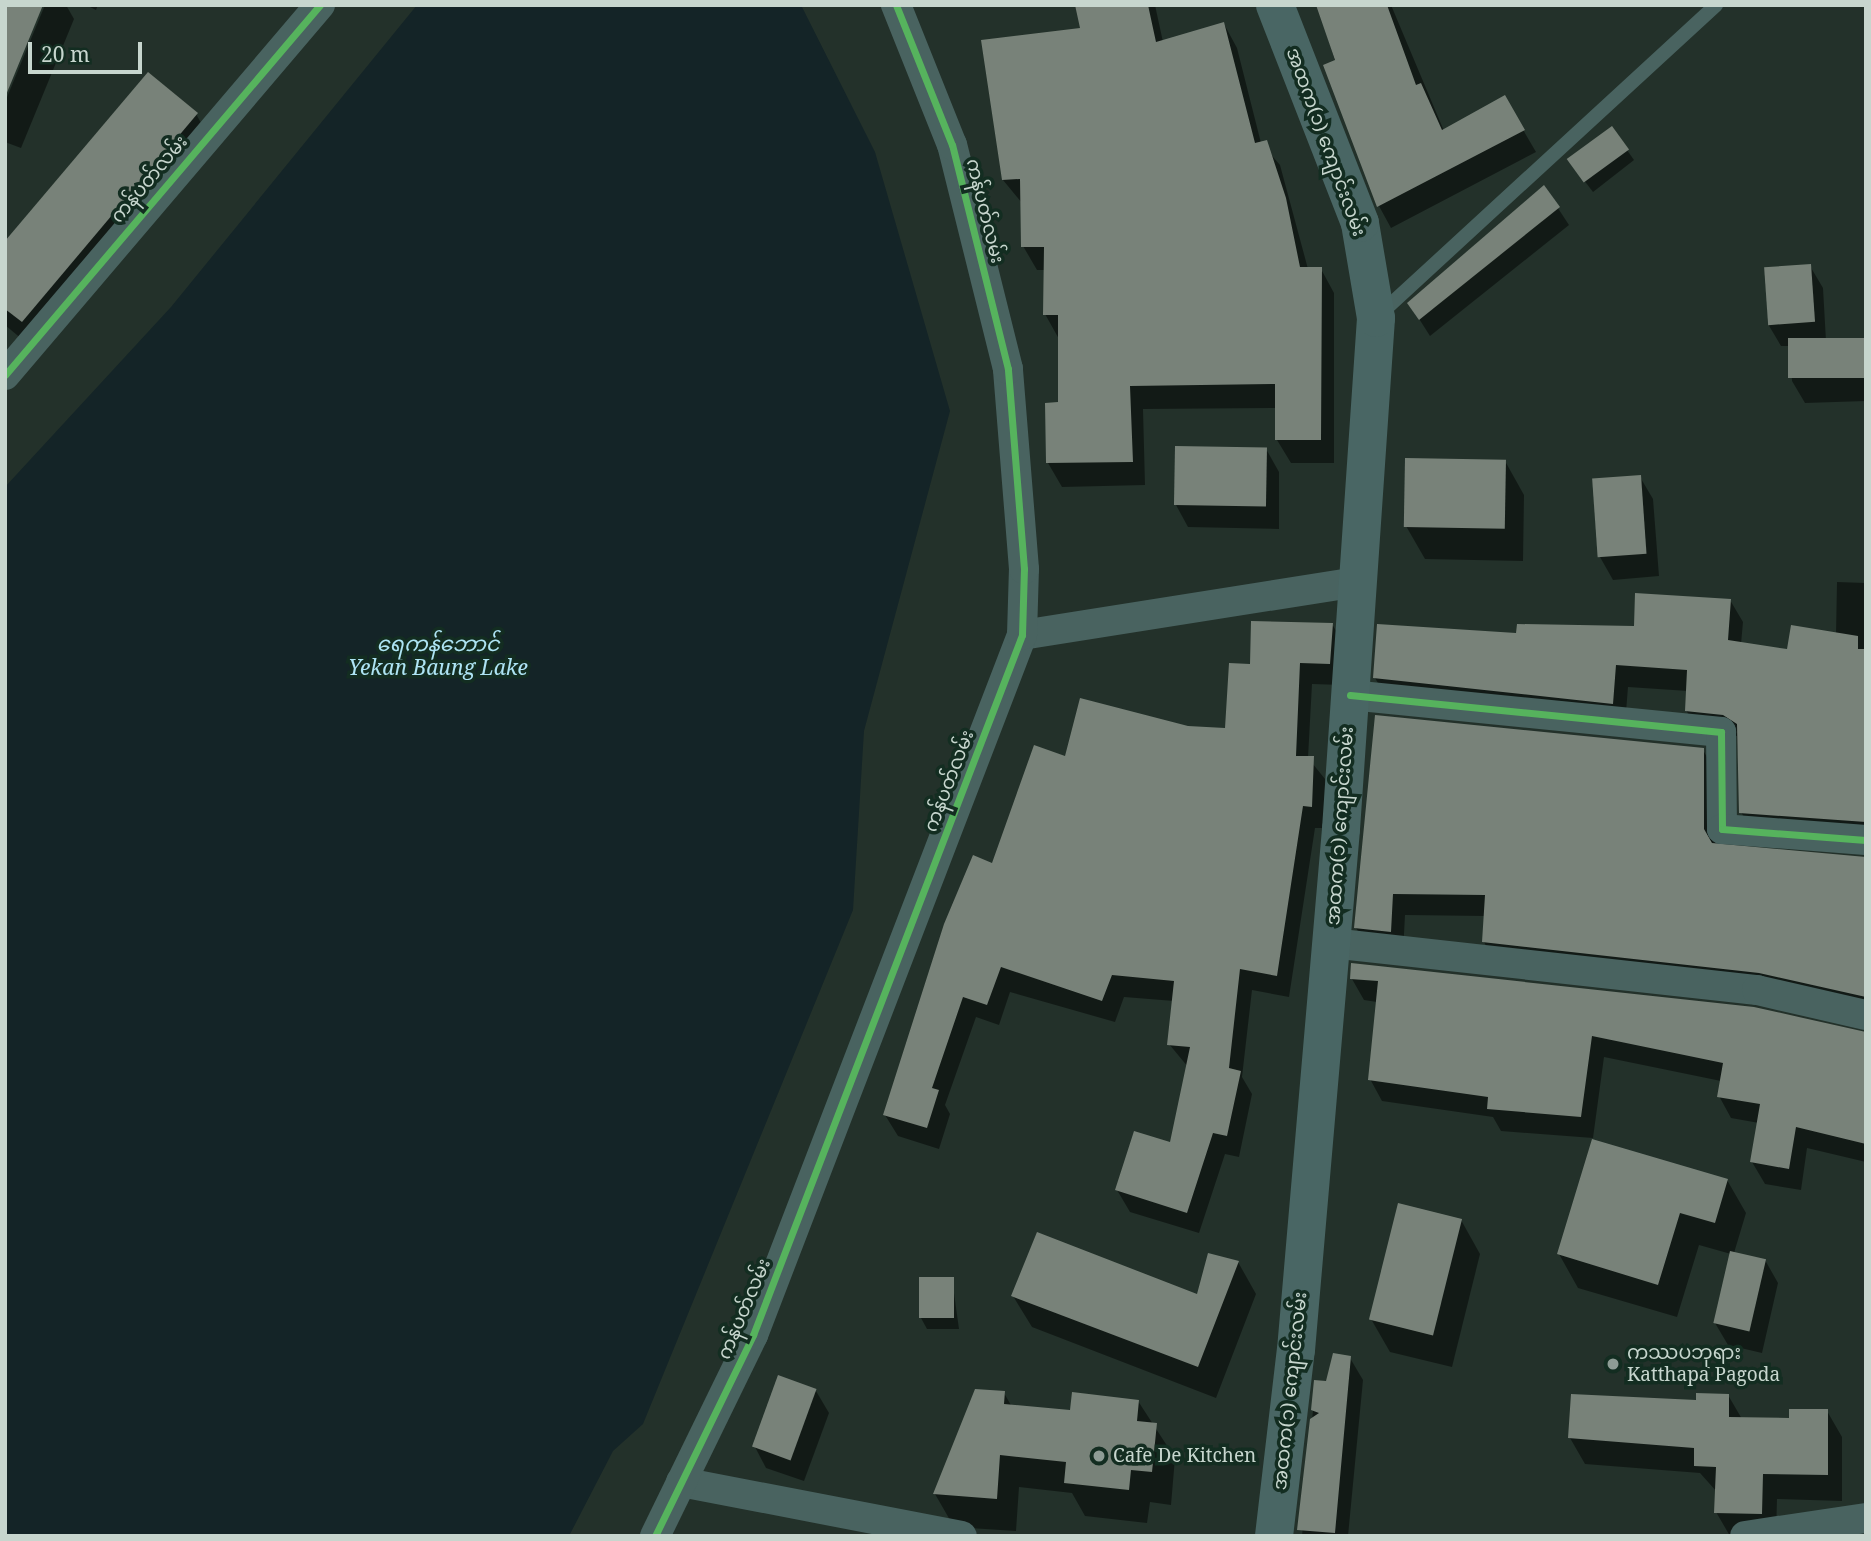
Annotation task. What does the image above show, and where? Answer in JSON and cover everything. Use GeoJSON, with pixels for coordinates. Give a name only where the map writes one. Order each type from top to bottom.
{"type":"FeatureCollection","features":[{"type":"Feature","properties":{"kind":"main road","name":"အထက(၁) ကျောင်းလမ်း"},"geometry":{"type":"LineString","coordinates":[[1274,1536],[1331,943],[1376,318],[1360,223],[1275,5]]}},
{"type":"Feature","properties":{"kind":"street","name":"ကန်ပတ်လမ်း"},"geometry":{"type":"LineString","coordinates":[[5,375],[320,5]]}},
{"type":"Feature","properties":{"kind":"street","name":"ကန်ပတ်လမ်း"},"geometry":{"type":"LineString","coordinates":[[655,1536],[753,1335],[1022,635],[1024,569],[1008,369],[952,145],[896,5]]}},
{"type":"Feature","properties":{"kind":"street"},"geometry":{"type":"LineString","coordinates":[[1022,635],[1358,582]]}},
{"type":"Feature","properties":{"kind":"street"},"geometry":{"type":"LineString","coordinates":[[1350,695],[1720,732],[1726,735],[1722,829],[1866,841]]}},
{"type":"Feature","properties":{"kind":"street"},"geometry":{"type":"LineString","coordinates":[[1331,943],[1757,990],[1866,1015]]}},
{"type":"Feature","properties":{"kind":"street"},"geometry":{"type":"LineString","coordinates":[[681,1482],[962,1536]]}},
{"type":"Feature","properties":{"kind":"street"},"geometry":{"type":"LineString","coordinates":[[1745,1536],[1866,1518]]}},
{"type":"Feature","properties":{"kind":"lane"},"geometry":{"type":"LineString","coordinates":[[1376,318],[1716,5]]}},
{"type":"Feature","properties":{"kind":"water","name":"ရေကန်ဘောင် Yekan Baung Lake"},"geometry":{"type":"Polygon","coordinates":[[[417,5],[801,5],[875,152],[950,411],[864,731],[853,910],[643,1424],[613,1451],[569,1536],[5,1536],[5,487],[171,307],[417,5]]]}},
{"type":"Feature","properties":{"kind":"building"},"geometry":{"type":"Polygon","coordinates":[[[5,5],[43,5],[6,95],[5,95],[5,5]]]}},
{"type":"Feature","properties":{"kind":"building"},"geometry":{"type":"Polygon","coordinates":[[[1075,5],[1148,5],[1156,42],[1224,22],[1255,143],[1267,140],[1286,198],[1300,267],[1322,267],[1321,440],[1275,440],[1275,384],[1130,386],[1133,462],[1046,463],[1045,403],[1058,402],[1058,315],[1043,315],[1044,247],[1021,247],[1020,179],[1002,180],[981,40],[1080,28],[1075,5]]]}},
{"type":"Feature","properties":{"kind":"building"},"geometry":{"type":"Polygon","coordinates":[[[1316,5],[1387,5],[1416,85],[1421,83],[1442,130],[1505,95],[1525,130],[1377,207],[1323,65],[1335,60],[1316,5]]]}},
{"type":"Feature","properties":{"kind":"building"},"geometry":{"type":"Polygon","coordinates":[[[148,72],[198,113],[22,322],[5,309],[5,241],[148,72]]]}},
{"type":"Feature","properties":{"kind":"building"},"geometry":{"type":"Polygon","coordinates":[[[1612,126],[1629,149],[1584,182],[1567,159],[1612,126]]]}},
{"type":"Feature","properties":{"kind":"building"},"geometry":{"type":"Polygon","coordinates":[[[1544,185],[1560,207],[1419,320],[1407,303],[1544,185]]]}},
{"type":"Feature","properties":{"kind":"building"},"geometry":{"type":"Polygon","coordinates":[[[1811,264],[1815,322],[1768,325],[1764,267],[1811,264]]]}},
{"type":"Feature","properties":{"kind":"building"},"geometry":{"type":"Polygon","coordinates":[[[1788,338],[1866,338],[1866,378],[1788,378],[1788,338]]]}},
{"type":"Feature","properties":{"kind":"building"},"geometry":{"type":"Polygon","coordinates":[[[1175,446],[1267,448],[1266,507],[1174,505],[1175,446]]]}},
{"type":"Feature","properties":{"kind":"building"},"geometry":{"type":"Polygon","coordinates":[[[1405,458],[1506,460],[1505,529],[1404,527],[1405,458]]]}},
{"type":"Feature","properties":{"kind":"building"},"geometry":{"type":"Polygon","coordinates":[[[1641,475],[1647,554],[1598,557],[1592,478],[1641,475]]]}},
{"type":"Feature","properties":{"kind":"building"},"geometry":{"type":"Polygon","coordinates":[[[1635,593],[1731,599],[1728,640],[1787,649],[1791,625],[1858,636],[1858,649],[1866,649],[1866,822],[1739,813],[1737,724],[1723,715],[1685,711],[1687,670],[1616,665],[1613,704],[1373,678],[1377,624],[1516,633],[1517,624],[1634,626],[1635,593]]]}},
{"type":"Feature","properties":{"kind":"building"},"geometry":{"type":"Polygon","coordinates":[[[1251,621],[1333,623],[1330,664],[1300,663],[1296,756],[1314,756],[1312,807],[1303,806],[1277,976],[1240,969],[1229,1068],[1241,1071],[1227,1136],[1213,1133],[1187,1213],[1115,1190],[1134,1131],[1170,1142],[1190,1047],[1167,1045],[1174,981],[1112,975],[1102,1001],[1001,967],[987,1005],[963,997],[932,1088],[939,1090],[927,1128],[883,1115],[944,924],[973,855],[992,863],[1034,745],[1065,756],[1080,698],[1188,726],[1225,728],[1229,663],[1250,664],[1251,621]]]}},
{"type":"Feature","properties":{"kind":"building"},"geometry":{"type":"Polygon","coordinates":[[[1375,715],[1704,748],[1704,829],[1712,843],[1866,857],[1866,997],[1759,973],[1482,942],[1485,895],[1393,894],[1391,932],[1354,928],[1375,715]]]}},
{"type":"Feature","properties":{"kind":"building"},"geometry":{"type":"Polygon","coordinates":[[[1351,963],[1754,1007],[1866,1032],[1866,1144],[1796,1127],[1789,1169],[1750,1162],[1760,1104],[1717,1097],[1723,1063],[1592,1036],[1581,1117],[1487,1109],[1488,1097],[1368,1080],[1378,981],[1350,979],[1351,963]]]}},
{"type":"Feature","properties":{"kind":"building"},"geometry":{"type":"Polygon","coordinates":[[[1592,1139],[1728,1179],[1715,1223],[1680,1213],[1658,1285],[1557,1254],[1592,1139]]]}},
{"type":"Feature","properties":{"kind":"building"},"geometry":{"type":"Polygon","coordinates":[[[1398,1203],[1462,1219],[1433,1335],[1369,1319],[1398,1203]]]}},
{"type":"Feature","properties":{"kind":"building"},"geometry":{"type":"Polygon","coordinates":[[[1037,1232],[1197,1294],[1208,1253],[1239,1261],[1198,1367],[1011,1296],[1037,1232]]]}},
{"type":"Feature","properties":{"kind":"building"},"geometry":{"type":"Polygon","coordinates":[[[1730,1251],[1766,1259],[1749,1331],[1713,1323],[1730,1251]]]}},
{"type":"Feature","properties":{"kind":"building"},"geometry":{"type":"Polygon","coordinates":[[[919,1277],[954,1277],[954,1318],[919,1318],[919,1277]]]}},
{"type":"Feature","properties":{"kind":"building"},"geometry":{"type":"Polygon","coordinates":[[[1333,1353],[1351,1356],[1335,1533],[1297,1530],[1310,1419],[1319,1413],[1311,1410],[1314,1380],[1326,1381],[1333,1353]]]}},
{"type":"Feature","properties":{"kind":"building"},"geometry":{"type":"Polygon","coordinates":[[[778,1375],[817,1389],[791,1460],[752,1446],[778,1375]]]}},
{"type":"Feature","properties":{"kind":"building"},"geometry":{"type":"Polygon","coordinates":[[[975,1389],[1005,1391],[1004,1404],[1070,1410],[1072,1392],[1139,1400],[1137,1421],[1157,1423],[1152,1472],[1131,1470],[1129,1490],[1064,1483],[1066,1462],[1000,1455],[997,1499],[933,1494],[975,1389]]]}},
{"type":"Feature","properties":{"kind":"building"},"geometry":{"type":"Polygon","coordinates":[[[1696,1393],[1729,1394],[1729,1417],[1789,1418],[1789,1409],[1828,1409],[1828,1475],[1763,1474],[1762,1514],[1714,1513],[1716,1467],[1694,1466],[1694,1448],[1568,1438],[1571,1394],[1696,1400],[1696,1393]]]}},
{"type":"Feature","properties":{"kind":"cycle path"},"geometry":{"type":"LineString","coordinates":[[5,375],[320,5]]}},
{"type":"Feature","properties":{"kind":"cycle path"},"geometry":{"type":"LineString","coordinates":[[655,1536],[753,1335],[1022,635],[1024,569],[1008,369],[952,145],[896,5]]}},
{"type":"Feature","properties":{"kind":"cycle path"},"geometry":{"type":"LineString","coordinates":[[1350,695],[1721,732],[1722,829],[1866,840]]}},
{"type":"Feature","properties":{"kind":"place","name":"ကဿပဘုရား Katthapa Pagoda"},"geometry":{"type":"Point","coordinates":[1613,1364]}},
{"type":"Feature","properties":{"kind":"place","name":"Cafe De Kitchen"},"geometry":{"type":"Point","coordinates":[1099,1456]}}]}
